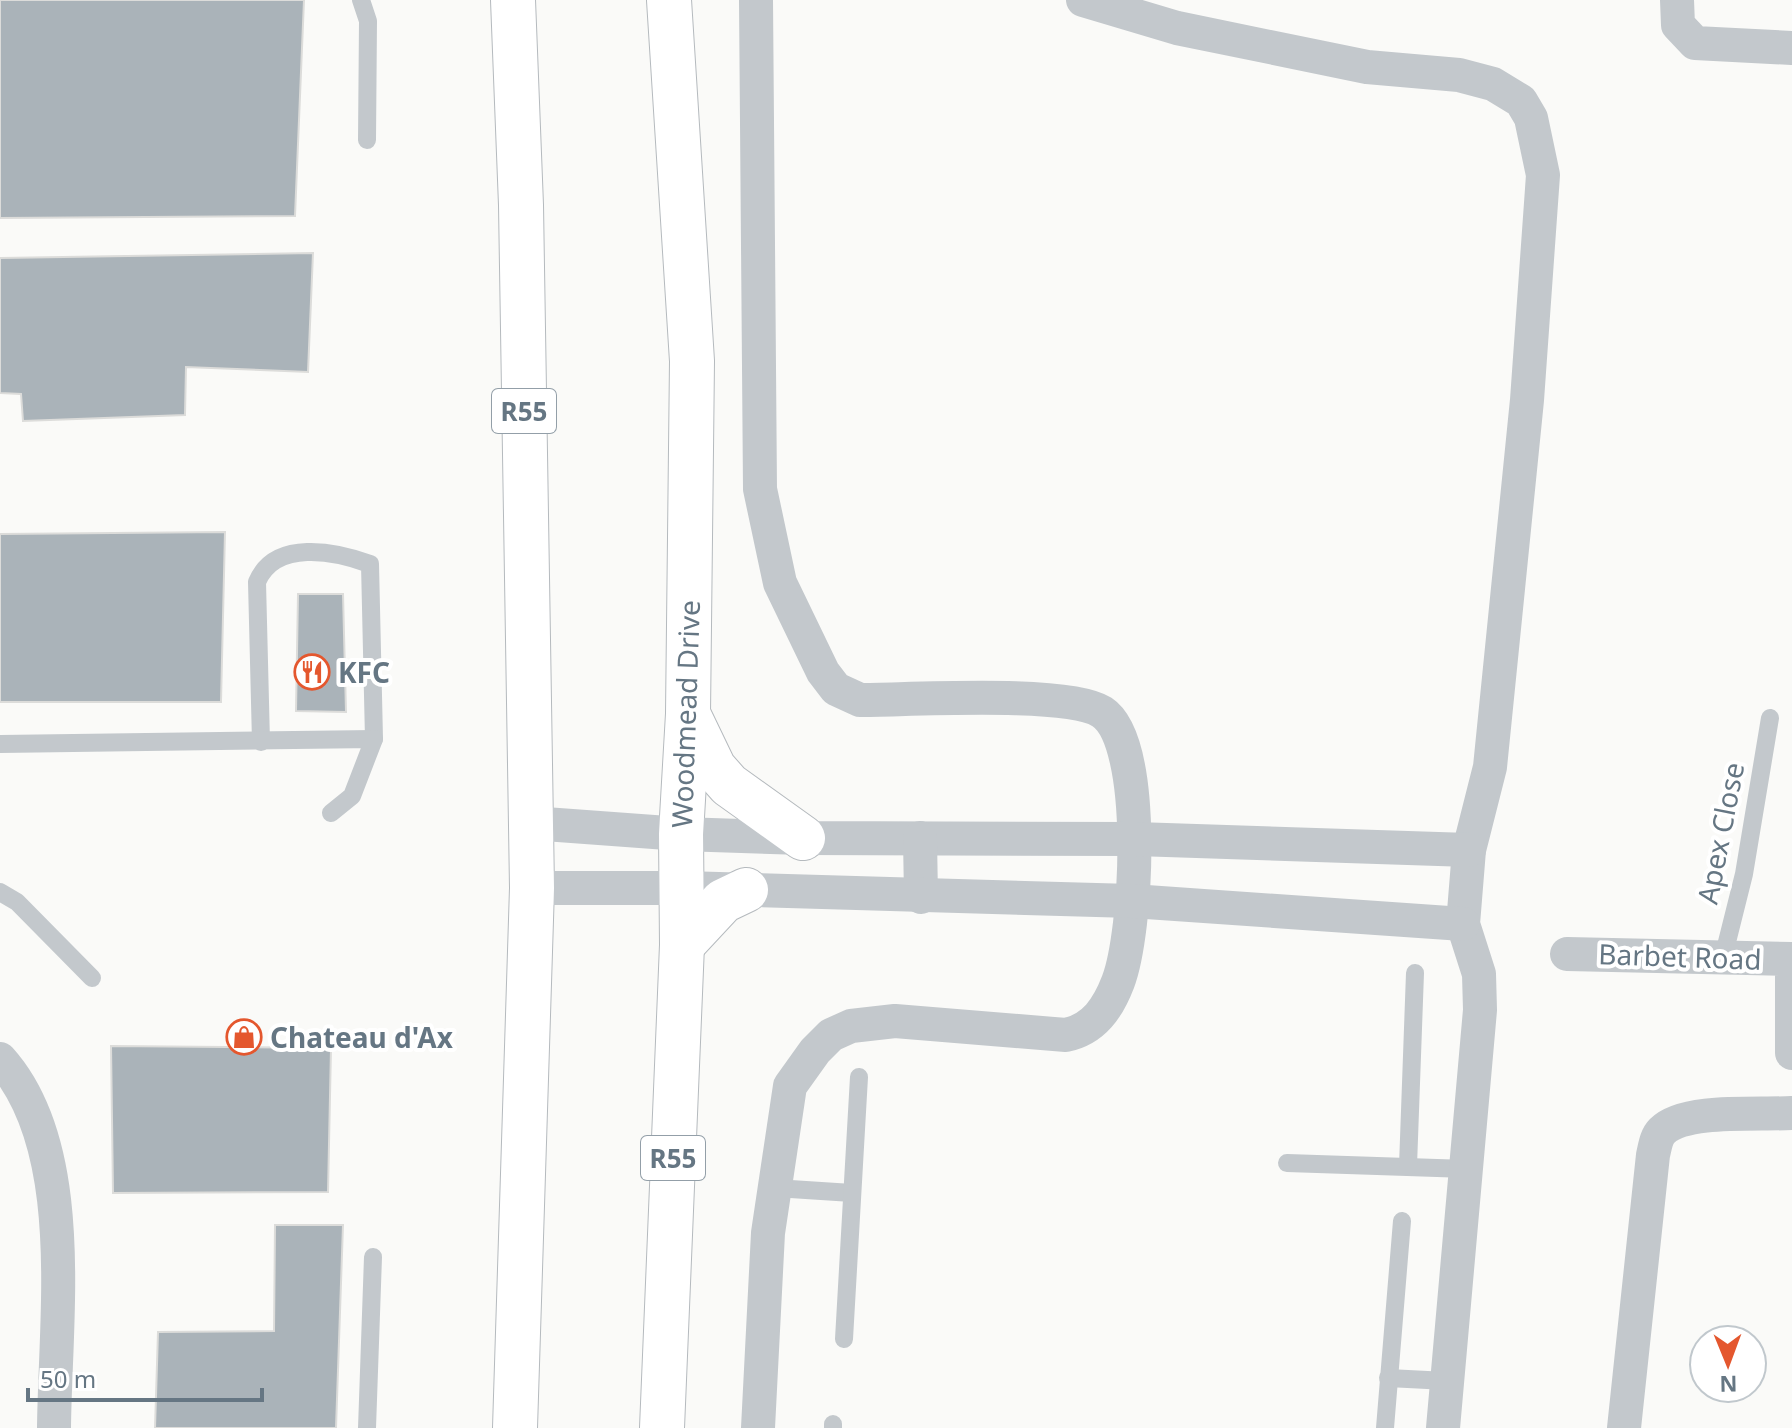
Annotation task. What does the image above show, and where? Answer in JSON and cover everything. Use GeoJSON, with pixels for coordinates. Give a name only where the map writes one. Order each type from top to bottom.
{"type":"FeatureCollection","features":[{"type":"Feature","properties":{"kind":"main road","name":"R55"},"geometry":{"type":"LineString","coordinates":[[513,0],[521,205],[532,888],[515,1428]]}},
{"type":"Feature","properties":{"kind":"main road","name":"Woodmead Drive"},"geometry":{"type":"LineString","coordinates":[[662,1428],[682,945],[681,834],[688,714],[692,361],[669,0]]}},
{"type":"Feature","properties":{"kind":"main road"},"geometry":{"type":"LineString","coordinates":[[688,714],[714,768],[729,785],[803,838]]}},
{"type":"Feature","properties":{"kind":"main road"},"geometry":{"type":"LineString","coordinates":[[682,945],[723,901],[746,890]]}},
{"type":"Feature","properties":{"kind":"street"},"geometry":{"type":"LineString","coordinates":[[756,0],[760,489],[767,535],[780,583],[823,672],[836,689],[860,700],[1063,700],[1102,711],[1115,724],[1125,744],[1136,839],[1132,901],[1120,978],[1100,1016],[1079,1032],[1066,1035],[895,1021],[851,1026],[831,1035],[815,1051],[790,1086],[768,1233],[758,1428]]}},
{"type":"Feature","properties":{"kind":"street"},"geometry":{"type":"LineString","coordinates":[[1083,0],[1177,28],[1367,67],[1459,75],[1493,84],[1521,101],[1531,118],[1543,175],[1527,400],[1490,767],[1469,850],[1463,924],[1476,964],[1480,993],[1443,1428]]}},
{"type":"Feature","properties":{"kind":"street"},"geometry":{"type":"LineString","coordinates":[[1677,0],[1678,25],[1695,43],[1792,48]]}},
{"type":"Feature","properties":{"kind":"street"},"geometry":{"type":"LineString","coordinates":[[531,823],[681,834],[803,838],[1136,839],[1469,850]]}},
{"type":"Feature","properties":{"kind":"street"},"geometry":{"type":"LineString","coordinates":[[920,838],[921,897]]}},
{"type":"Feature","properties":{"kind":"street"},"geometry":{"type":"LineString","coordinates":[[532,888],[683,888],[1132,901],[1411,917],[1463,924]]}},
{"type":"Feature","properties":{"kind":"street","name":"Barbet Road"},"geometry":{"type":"LineString","coordinates":[[1567,954],[1792,959]]}},
{"type":"Feature","properties":{"kind":"street"},"geometry":{"type":"LineString","coordinates":[[1792,959],[1792,1053]]}},
{"type":"Feature","properties":{"kind":"street"},"geometry":{"type":"LineString","coordinates":[[0,1059],[30,1102],[42,1130],[51,1165],[55,1210],[54,1428]]}},
{"type":"Feature","properties":{"kind":"street"},"geometry":{"type":"LineString","coordinates":[[1629,1428],[1653,1155],[1659,1133],[1675,1121],[1696,1117],[1792,1113]]}},
{"type":"Feature","properties":{"kind":"lane"},"geometry":{"type":"LineString","coordinates":[[361,0],[368,21],[367,140]]}},
{"type":"Feature","properties":{"kind":"lane"},"geometry":{"type":"LineString","coordinates":[[261,742],[257,582],[261,572],[279,557],[320,551],[370,564],[374,739],[352,796],[331,813]]}},
{"type":"Feature","properties":{"kind":"lane","name":"Apex Close"},"geometry":{"type":"LineString","coordinates":[[1723,958],[1744,874],[1770,718]]}},
{"type":"Feature","properties":{"kind":"lane"},"geometry":{"type":"LineString","coordinates":[[0,744],[374,739]]}},
{"type":"Feature","properties":{"kind":"lane"},"geometry":{"type":"LineString","coordinates":[[0,892],[17,902],[92,978]]}},
{"type":"Feature","properties":{"kind":"lane"},"geometry":{"type":"LineString","coordinates":[[1408,1166],[1415,973]]}},
{"type":"Feature","properties":{"kind":"lane"},"geometry":{"type":"LineString","coordinates":[[844,1339],[859,1077]]}},
{"type":"Feature","properties":{"kind":"lane"},"geometry":{"type":"LineString","coordinates":[[1287,1163],[1467,1169]]}},
{"type":"Feature","properties":{"kind":"lane"},"geometry":{"type":"LineString","coordinates":[[775,1188],[852,1193]]}},
{"type":"Feature","properties":{"kind":"lane"},"geometry":{"type":"LineString","coordinates":[[1385,1428],[1402,1221]]}},
{"type":"Feature","properties":{"kind":"lane"},"geometry":{"type":"LineString","coordinates":[[367,1428],[373,1257]]}},
{"type":"Feature","properties":{"kind":"lane"},"geometry":{"type":"LineString","coordinates":[[1388,1378],[1447,1381]]}},
{"type":"Feature","properties":{"kind":"building"},"geometry":{"type":"Polygon","coordinates":[[[0,0],[304,0],[295,216],[0,218],[0,0]]]}},
{"type":"Feature","properties":{"kind":"building"},"geometry":{"type":"Polygon","coordinates":[[[313,253],[308,372],[186,367],[185,415],[23,421],[21,394],[0,393],[0,258],[313,253]]]}},
{"type":"Feature","properties":{"kind":"building"},"geometry":{"type":"Polygon","coordinates":[[[225,532],[221,702],[0,702],[0,534],[225,532]]]}},
{"type":"Feature","properties":{"kind":"building"},"geometry":{"type":"Polygon","coordinates":[[[298,594],[343,594],[346,712],[296,711],[298,594]]]}},
{"type":"Feature","properties":{"kind":"building"},"geometry":{"type":"Polygon","coordinates":[[[111,1046],[331,1048],[328,1192],[113,1193],[111,1046]]]}},
{"type":"Feature","properties":{"kind":"building"},"geometry":{"type":"Polygon","coordinates":[[[275,1225],[343,1225],[336,1428],[155,1428],[158,1332],[274,1331],[275,1225]]]}},
{"type":"Feature","properties":{"kind":"place","name":"KFC"},"geometry":{"type":"Point","coordinates":[312,672]}},
{"type":"Feature","properties":{"kind":"place","name":"Chateau d'Ax"},"geometry":{"type":"Point","coordinates":[244,1037]}}]}
